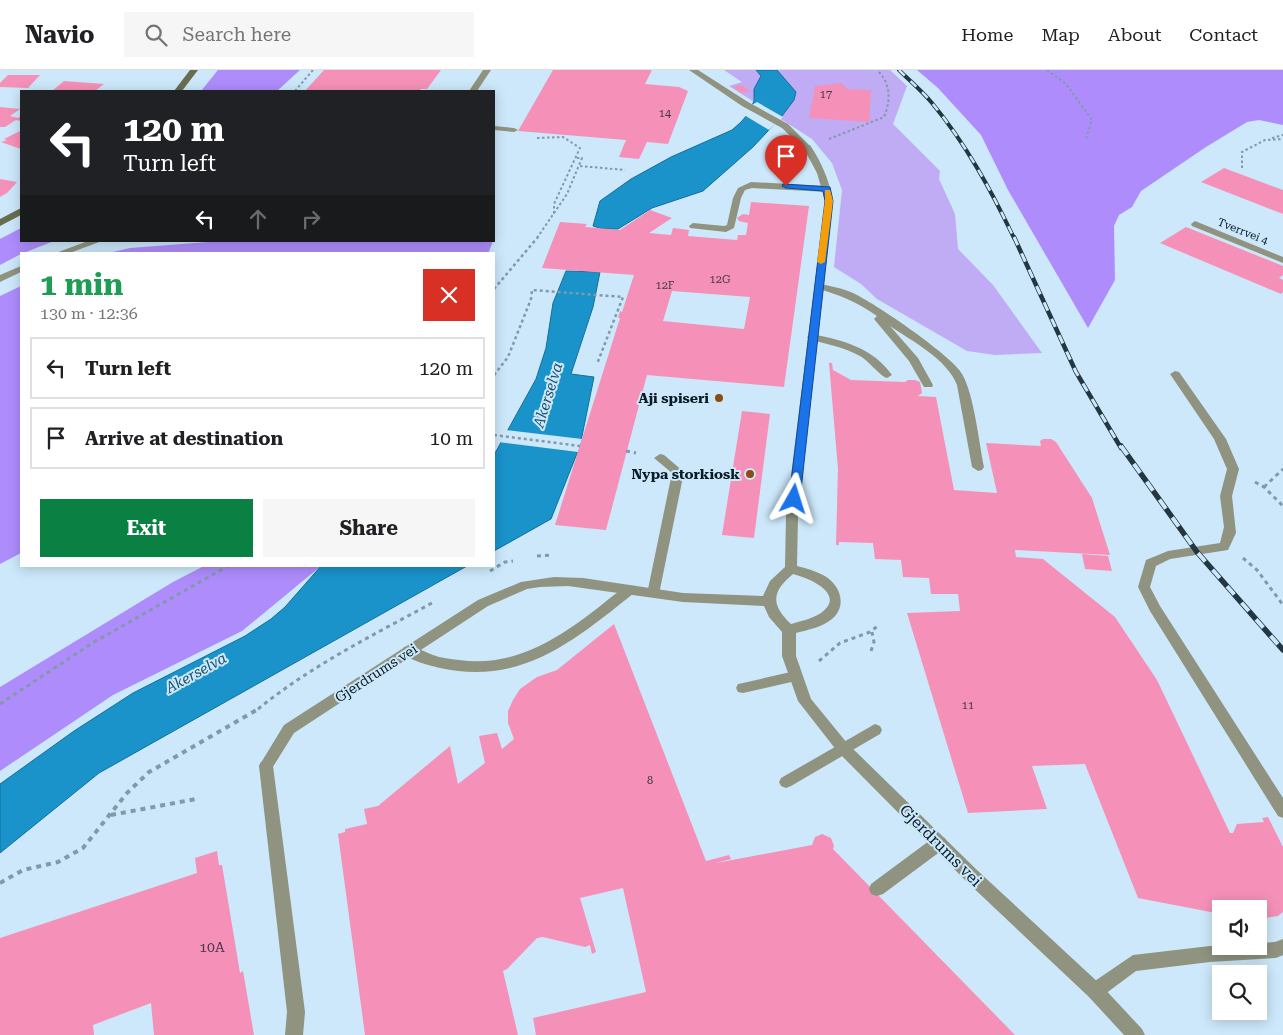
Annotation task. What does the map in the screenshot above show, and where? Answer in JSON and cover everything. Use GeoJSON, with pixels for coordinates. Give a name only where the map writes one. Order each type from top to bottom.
{"type":"FeatureCollection","features":[{"type":"Feature","properties":{"kind":"main road"},"geometry":{"type":"LineString","coordinates":[[179,90],[194,70]]}},
{"type":"Feature","properties":{"kind":"main road"},"geometry":{"type":"LineString","coordinates":[[0,223],[20,212]]}},
{"type":"Feature","properties":{"kind":"street"},"geometry":{"type":"LineString","coordinates":[[474,90],[487,70]]}},
{"type":"Feature","properties":{"kind":"street"},"geometry":{"type":"LineString","coordinates":[[692,70],[745,104],[785,126],[807,146],[818,161],[827,188],[829,201],[792,516],[791,569]]}},
{"type":"Feature","properties":{"kind":"street"},"geometry":{"type":"LineString","coordinates":[[495,128],[514,130]]}},
{"type":"Feature","properties":{"kind":"street"},"geometry":{"type":"LineString","coordinates":[[693,226],[726,229],[731,226],[737,198],[742,188],[751,185],[827,188]]}},
{"type":"Feature","properties":{"kind":"street","name":"Tverrvei 4"},"geometry":{"type":"LineString","coordinates":[[1195,224],[1283,260]]}},
{"type":"Feature","properties":{"kind":"street"},"geometry":{"type":"LineString","coordinates":[[63,252],[95,242]]}},
{"type":"Feature","properties":{"kind":"street"},"geometry":{"type":"LineString","coordinates":[[0,279],[20,269]]}},
{"type":"Feature","properties":{"kind":"street"},"geometry":{"type":"LineString","coordinates":[[818,286],[845,293],[873,309],[943,359],[957,373],[962,385],[978,467]]}},
{"type":"Feature","properties":{"kind":"street"},"geometry":{"type":"LineString","coordinates":[[873,309],[914,360],[928,385]]}},
{"type":"Feature","properties":{"kind":"street"},"geometry":{"type":"LineString","coordinates":[[812,338],[837,342],[860,353],[882,368],[887,375]]}},
{"type":"Feature","properties":{"kind":"street"},"geometry":{"type":"LineString","coordinates":[[1175,374],[1220,439],[1233,469],[1228,484],[1226,502],[1231,534],[1224,546],[1168,555],[1150,563],[1144,587],[1160,616],[1283,811]]}},
{"type":"Feature","properties":{"kind":"street"},"geometry":{"type":"LineString","coordinates":[[653,594],[678,472],[660,458]]}},
{"type":"Feature","properties":{"kind":"street"},"geometry":{"type":"LineString","coordinates":[[791,569],[807,572],[825,582],[831,588],[835,604],[825,617],[789,630],[780,622],[768,601],[770,590],[778,578],[791,569]]}},
{"type":"Feature","properties":{"kind":"street","name":"Gjerdrums vei"},"geometry":{"type":"LineString","coordinates":[[294,1035],[296,1012],[266,766],[289,729],[483,603],[512,589],[539,582],[566,582],[653,594],[732,601],[768,601]]}},
{"type":"Feature","properties":{"kind":"street"},"geometry":{"type":"LineString","coordinates":[[409,651],[438,662],[474,666],[512,662],[536,655],[554,644],[629,590]]}},
{"type":"Feature","properties":{"kind":"street","name":"Gjerdrums vei"},"geometry":{"type":"LineString","coordinates":[[789,630],[789,656],[805,701],[842,748],[1095,991],[1136,1035]]}},
{"type":"Feature","properties":{"kind":"street"},"geometry":{"type":"LineString","coordinates":[[742,688],[795,676]]}},
{"type":"Feature","properties":{"kind":"street"},"geometry":{"type":"LineString","coordinates":[[786,782],[874,730]]}},
{"type":"Feature","properties":{"kind":"street"},"geometry":{"type":"LineString","coordinates":[[877,889],[939,843]]}},
{"type":"Feature","properties":{"kind":"street"},"geometry":{"type":"LineString","coordinates":[[1095,991],[1133,963],[1210,954],[1276,950],[1283,947]]}},
{"type":"Feature","properties":{"kind":"path"},"geometry":{"type":"LineString","coordinates":[[296,90],[313,70]]}},
{"type":"Feature","properties":{"kind":"path"},"geometry":{"type":"LineString","coordinates":[[825,141],[848,130],[874,122],[884,116],[888,105],[889,85],[886,77],[877,70]]}},
{"type":"Feature","properties":{"kind":"path"},"geometry":{"type":"LineString","coordinates":[[1047,70],[1066,84],[1092,120],[1086,139]]}},
{"type":"Feature","properties":{"kind":"path"},"geometry":{"type":"LineString","coordinates":[[1242,168],[1242,152],[1265,140],[1283,135]]}},
{"type":"Feature","properties":{"kind":"path"},"geometry":{"type":"LineString","coordinates":[[533,140],[534,138],[563,137],[580,148],[554,204],[554,215]]}},
{"type":"Feature","properties":{"kind":"path"},"geometry":{"type":"LineString","coordinates":[[1265,140],[1283,139]]}},
{"type":"Feature","properties":{"kind":"path"},"geometry":{"type":"LineString","coordinates":[[495,288],[554,215],[569,191],[582,158],[576,158]]}},
{"type":"Feature","properties":{"kind":"path"},"geometry":{"type":"LineString","coordinates":[[580,166],[625,170]]}},
{"type":"Feature","properties":{"kind":"path"},"geometry":{"type":"LineString","coordinates":[[495,374],[508,358],[531,299],[532,290],[623,297],[597,364]]}},
{"type":"Feature","properties":{"kind":"path"},"geometry":{"type":"LineString","coordinates":[[495,435],[580,446]]}},
{"type":"Feature","properties":{"kind":"path"},"geometry":{"type":"LineString","coordinates":[[1264,487],[1283,469]]}},
{"type":"Feature","properties":{"kind":"path"},"geometry":{"type":"LineString","coordinates":[[1254,482],[1264,487],[1283,506]]}},
{"type":"Feature","properties":{"kind":"path"},"geometry":{"type":"LineString","coordinates":[[1224,546],[1257,570],[1283,604]]}},
{"type":"Feature","properties":{"kind":"path"},"geometry":{"type":"LineString","coordinates":[[0,704],[94,642],[226,567]]}},
{"type":"Feature","properties":{"kind":"path"},"geometry":{"type":"LineString","coordinates":[[817,662],[829,650],[841,642],[872,632],[879,625]]}},
{"type":"Feature","properties":{"kind":"path"},"geometry":{"type":"LineString","coordinates":[[871,651],[874,642],[872,632]]}},
{"type":"Feature","properties":{"kind":"path"},"geometry":{"type":"LineString","coordinates":[[0,883],[23,870],[58,862],[83,848],[127,793],[149,772],[257,710],[274,696]]}},
{"type":"Feature","properties":{"kind":"path"},"geometry":{"type":"LineString","coordinates":[[111,815],[196,799]]}},
{"type":"Feature","properties":{"kind":"shaded area"},"geometry":{"type":"Polygon","coordinates":[[[218,70],[300,70],[278,90],[202,90],[218,70]]]}},
{"type":"Feature","properties":{"kind":"shaded area"},"geometry":{"type":"Polygon","coordinates":[[[724,70],[890,70],[907,86],[893,124],[940,171],[939,179],[955,214],[958,249],[993,285],[1042,353],[995,355],[967,351],[877,299],[861,284],[834,267],[842,190],[832,163],[812,139],[729,86],[742,82],[724,70]]]}},
{"type":"Feature","properties":{"kind":"shaded area"},"geometry":{"type":"Polygon","coordinates":[[[917,70],[1283,70],[1283,125],[1259,120],[1247,122],[1141,191],[1132,207],[1119,215],[1114,226],[1115,280],[1088,328],[1008,190],[981,135],[938,88],[917,70]]]}},
{"type":"Feature","properties":{"kind":"shaded area"},"geometry":{"type":"Polygon","coordinates":[[[20,229],[20,242],[51,242],[26,252],[20,252],[20,255],[0,265],[0,239],[20,229]]]}},
{"type":"Feature","properties":{"kind":"shaded area"},"geometry":{"type":"Polygon","coordinates":[[[208,242],[493,242],[489,252],[113,252],[130,248],[208,242]]]}},
{"type":"Feature","properties":{"kind":"shaded area"},"geometry":{"type":"Polygon","coordinates":[[[20,286],[20,554],[0,564],[0,296],[20,286]]]}},
{"type":"Feature","properties":{"kind":"shaded area"},"geometry":{"type":"Polygon","coordinates":[[[202,567],[320,567],[242,631],[113,695],[0,771],[0,687],[173,582],[202,567]]]}},
{"type":"Feature","properties":{"kind":"water"},"geometry":{"type":"Polygon","coordinates":[[[756,70],[777,70],[796,92],[794,100],[782,116],[753,147],[703,191],[652,208],[618,229],[603,229],[593,226],[600,201],[631,179],[671,157],[732,130],[741,122],[748,114],[754,101],[754,89],[761,76],[756,70]]]}},
{"type":"Feature","properties":{"kind":"water","name":"Akerselva"},"geometry":{"type":"Polygon","coordinates":[[[566,271],[600,272],[593,307],[571,374],[594,377],[580,446],[551,519],[495,550],[495,453],[536,379],[546,348],[553,303],[566,271]]]}},
{"type":"Feature","properties":{"kind":"water","name":"Akerselva"},"geometry":{"type":"Polygon","coordinates":[[[320,567],[465,567],[99,773],[0,853],[0,784],[74,731],[133,693],[245,636],[285,607],[320,567]]]}},
{"type":"Feature","properties":{"kind":"pier"},"geometry":{"type":"Polygon","coordinates":[[[757,102],[783,117],[769,130],[744,115],[748,107],[757,102]]]}},
{"type":"Feature","properties":{"kind":"pier"},"geometry":{"type":"Polygon","coordinates":[[[505,430],[582,439],[578,452],[498,442],[505,430]]]}},
{"type":"Feature","properties":{"kind":"building"},"geometry":{"type":"Polygon","coordinates":[[[324,70],[441,70],[427,89],[306,90],[324,70]]]}},
{"type":"Feature","properties":{"kind":"building"},"geometry":{"type":"Polygon","coordinates":[[[553,70],[652,70],[645,84],[679,87],[688,91],[668,144],[647,142],[639,159],[619,157],[626,140],[518,131],[553,70]]]}},
{"type":"Feature","properties":{"kind":"building"},"geometry":{"type":"Polygon","coordinates":[[[8,75],[40,75],[28,88],[0,87],[0,83],[8,75]]]}},
{"type":"Feature","properties":{"kind":"building"},"geometry":{"type":"Polygon","coordinates":[[[64,81],[104,84],[96,90],[53,90],[64,81]]]}},
{"type":"Feature","properties":{"kind":"building"},"geometry":{"type":"Polygon","coordinates":[[[842,83],[847,89],[871,90],[869,122],[809,118],[815,86],[842,83]]]}},
{"type":"Feature","properties":{"kind":"building"},"geometry":{"type":"Polygon","coordinates":[[[741,85],[750,91],[741,93],[733,87],[741,85]]]}},
{"type":"Feature","properties":{"kind":"building"},"geometry":{"type":"Polygon","coordinates":[[[0,107],[20,109],[10,116],[18,118],[20,116],[20,121],[16,120],[5,127],[0,127],[0,107]]]}},
{"type":"Feature","properties":{"kind":"building"},"geometry":{"type":"Polygon","coordinates":[[[20,131],[20,149],[1,142],[7,140],[4,139],[20,131]]]}},
{"type":"Feature","properties":{"kind":"building"},"geometry":{"type":"Polygon","coordinates":[[[1224,168],[1283,190],[1283,214],[1201,182],[1224,168]]]}},
{"type":"Feature","properties":{"kind":"building"},"geometry":{"type":"Polygon","coordinates":[[[0,179],[17,182],[7,193],[0,197],[0,179]]]}},
{"type":"Feature","properties":{"kind":"building"},"geometry":{"type":"Polygon","coordinates":[[[751,202],[809,206],[784,387],[647,375],[606,530],[555,525],[620,318],[618,318],[620,311],[622,312],[634,275],[542,268],[560,222],[587,224],[585,227],[620,230],[650,210],[672,218],[649,233],[671,235],[673,228],[689,230],[688,236],[737,240],[738,235],[746,235],[748,223],[739,221],[737,218],[743,214],[749,215],[751,202]],[[672,291],[663,321],[744,329],[750,297],[672,291]]]}},
{"type":"Feature","properties":{"kind":"building"},"geometry":{"type":"Polygon","coordinates":[[[1186,227],[1283,266],[1283,275],[1279,278],[1283,280],[1283,292],[1281,294],[1160,243],[1186,227]]]}},
{"type":"Feature","properties":{"kind":"building"},"geometry":{"type":"Polygon","coordinates":[[[829,363],[832,363],[833,370],[851,380],[905,382],[915,380],[920,382],[922,393],[918,396],[936,397],[954,490],[997,493],[986,443],[1041,446],[1040,441],[1043,439],[1051,439],[1056,442],[1092,498],[1110,555],[1015,550],[1016,557],[1043,559],[1115,617],[1157,680],[1230,833],[1233,833],[1237,824],[1264,822],[1262,818],[1268,817],[1283,847],[1283,912],[1278,916],[1267,918],[1267,900],[1212,900],[1212,912],[1138,898],[1085,764],[1032,766],[1047,809],[968,813],[907,613],[960,611],[958,594],[931,594],[929,578],[903,577],[901,560],[875,559],[873,543],[839,542],[839,545],[836,545],[838,469],[829,363]]]}},
{"type":"Feature","properties":{"kind":"building"},"geometry":{"type":"Polygon","coordinates":[[[742,411],[770,414],[754,538],[722,535],[742,411]]]}},
{"type":"Feature","properties":{"kind":"building"},"geometry":{"type":"Polygon","coordinates":[[[1082,554],[1108,556],[1112,571],[1085,569],[1082,554]]]}},
{"type":"Feature","properties":{"kind":"building"},"geometry":{"type":"Polygon","coordinates":[[[614,624],[706,861],[729,855],[731,859],[716,863],[812,845],[815,837],[822,834],[831,838],[834,846],[833,849],[1015,1035],[536,1035],[533,1018],[646,992],[623,888],[580,898],[596,952],[592,954],[590,945],[585,947],[543,937],[537,938],[503,971],[518,1035],[365,1035],[338,834],[345,832],[345,829],[367,824],[364,809],[378,806],[450,746],[458,784],[485,763],[479,736],[497,733],[502,749],[514,739],[508,723],[508,711],[520,689],[537,677],[557,670],[614,624]]]}},
{"type":"Feature","properties":{"kind":"building"},"geometry":{"type":"Polygon","coordinates":[[[217,851],[219,865],[222,865],[240,973],[243,971],[254,1035],[154,1035],[151,1003],[93,1025],[94,1035],[0,1035],[0,938],[197,873],[195,858],[217,851]]]}},
{"type":"Feature","properties":{"kind":"railway"},"geometry":{"type":"LineString","coordinates":[[899,70],[928,99],[967,151],[1014,238]]}},
{"type":"Feature","properties":{"kind":"railway"},"geometry":{"type":"LineString","coordinates":[[1014,237],[1076,372],[1121,448]]}},
{"type":"Feature","properties":{"kind":"railway"},"geometry":{"type":"LineString","coordinates":[[1121,446],[1197,552],[1283,650]]}},
{"type":"Feature","properties":{"kind":"slow traffic"},"geometry":{"type":"LineString","coordinates":[[821,262],[829,201],[827,192]]}},
{"type":"Feature","properties":{"kind":"place","name":"Aji spiseri"},"geometry":{"type":"Point","coordinates":[719,398]}},
{"type":"Feature","properties":{"kind":"place","name":"Nypa storkiosk"},"geometry":{"type":"Point","coordinates":[750,474]}},
{"type":"Feature","properties":{"kind":"route"},"geometry":{"type":"LineString","coordinates":[[786,186],[827,188],[829,201],[794,499]]}}]}
